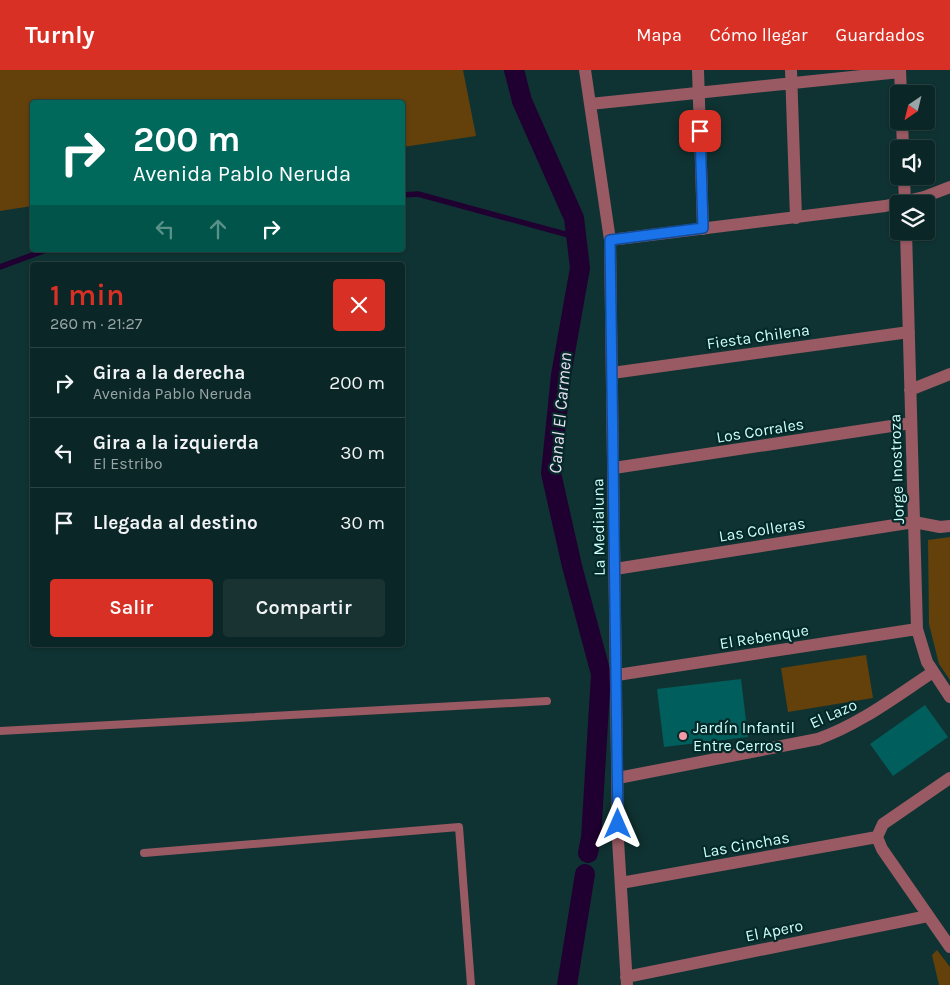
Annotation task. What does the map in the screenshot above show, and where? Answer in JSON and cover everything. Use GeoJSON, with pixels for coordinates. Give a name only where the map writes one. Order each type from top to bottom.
{"type":"FeatureCollection","features":[{"type":"Feature","properties":{"kind":"street","name":"La Medialuna"},"geometry":{"type":"LineString","coordinates":[[585,70],[610,240],[618,778],[626,981]]}},
{"type":"Feature","properties":{"kind":"street"},"geometry":{"type":"LineString","coordinates":[[698,70],[703,228]]}},
{"type":"Feature","properties":{"kind":"street"},"geometry":{"type":"LineString","coordinates":[[590,104],[699,92],[791,76],[900,71],[901,85]]}},
{"type":"Feature","properties":{"kind":"street"},"geometry":{"type":"LineString","coordinates":[[791,76],[796,218]]}},
{"type":"Feature","properties":{"kind":"street"},"geometry":{"type":"LineString","coordinates":[[929,195],[950,187]]}},
{"type":"Feature","properties":{"kind":"street"},"geometry":{"type":"LineString","coordinates":[[610,240],[890,205]]}},
{"type":"Feature","properties":{"kind":"street","name":"Jorge Inostroza"},"geometry":{"type":"LineString","coordinates":[[906,240],[917,629],[922,651],[933,672],[950,697]]}},
{"type":"Feature","properties":{"kind":"street","name":"Fiesta Chilena"},"geometry":{"type":"LineString","coordinates":[[612,373],[908,332]]}},
{"type":"Feature","properties":{"kind":"street"},"geometry":{"type":"LineString","coordinates":[[910,390],[950,374]]}},
{"type":"Feature","properties":{"kind":"street","name":"Los Corrales"},"geometry":{"type":"LineString","coordinates":[[614,468],[911,423]]}},
{"type":"Feature","properties":{"kind":"street","name":"Las Colleras"},"geometry":{"type":"LineString","coordinates":[[615,569],[914,522],[940,527],[950,526]]}},
{"type":"Feature","properties":{"kind":"street","name":"El Rebenque"},"geometry":{"type":"LineString","coordinates":[[617,675],[917,629]]}},
{"type":"Feature","properties":{"kind":"street","name":"El Lazo"},"geometry":{"type":"LineString","coordinates":[[618,778],[818,739],[843,730],[862,720],[933,672]]}},
{"type":"Feature","properties":{"kind":"street"},"geometry":{"type":"LineString","coordinates":[[950,778],[883,824],[877,837],[882,849],[950,947]]}},
{"type":"Feature","properties":{"kind":"street","name":"Las Cinchas"},"geometry":{"type":"LineString","coordinates":[[621,883],[877,837]]}},
{"type":"Feature","properties":{"kind":"street","name":"El Apero"},"geometry":{"type":"LineString","coordinates":[[626,981],[928,916]]}},
{"type":"Feature","properties":{"kind":"lane"},"geometry":{"type":"LineString","coordinates":[[0,731],[547,701]]}},
{"type":"Feature","properties":{"kind":"lane"},"geometry":{"type":"LineString","coordinates":[[144,853],[460,827],[471,985]]}},
{"type":"Feature","properties":{"kind":"shaded area"},"geometry":{"type":"Polygon","coordinates":[[[0,70],[463,70],[476,136],[405,147],[405,100],[30,100],[30,206],[0,211],[0,70]]]}},
{"type":"Feature","properties":{"kind":"shaded area"},"geometry":{"type":"Polygon","coordinates":[[[950,537],[950,680],[939,664],[929,624],[928,540],[950,537]]]}},
{"type":"Feature","properties":{"kind":"shaded area"},"geometry":{"type":"Polygon","coordinates":[[[866,655],[873,698],[788,712],[781,668],[866,655]]]}},
{"type":"Feature","properties":{"kind":"shaded area"},"geometry":{"type":"Polygon","coordinates":[[[937,950],[950,967],[950,985],[939,985],[932,955],[937,950]]]}},
{"type":"Feature","properties":{"kind":"building"},"geometry":{"type":"Polygon","coordinates":[[[741,679],[748,737],[664,747],[657,689],[741,679]]]}},
{"type":"Feature","properties":{"kind":"building"},"geometry":{"type":"Polygon","coordinates":[[[925,705],[948,737],[893,776],[870,744],[925,705]]]}},
{"type":"Feature","properties":{"kind":"waterway","name":"Canal El Carmen"},"geometry":{"type":"LineString","coordinates":[[514,70],[522,101],[574,218],[580,268],[561,375],[551,473],[572,566],[601,674],[591,838],[588,853]]}},
{"type":"Feature","properties":{"kind":"waterway"},"geometry":{"type":"LineString","coordinates":[[405,195],[418,194],[576,237]]}},
{"type":"Feature","properties":{"kind":"waterway"},"geometry":{"type":"LineString","coordinates":[[0,267],[41,252]]}},
{"type":"Feature","properties":{"kind":"waterway","name":"Canal El Carmen"},"geometry":{"type":"LineString","coordinates":[[567,985],[585,874]]}},
{"type":"Feature","properties":{"kind":"place","name":"Jardín Infantil Entre Cerros"},"geometry":{"type":"Point","coordinates":[683,736]}},
{"type":"Feature","properties":{"kind":"route"},"geometry":{"type":"LineString","coordinates":[[618,824],[610,240],[703,228],[700,131]]}}]}
